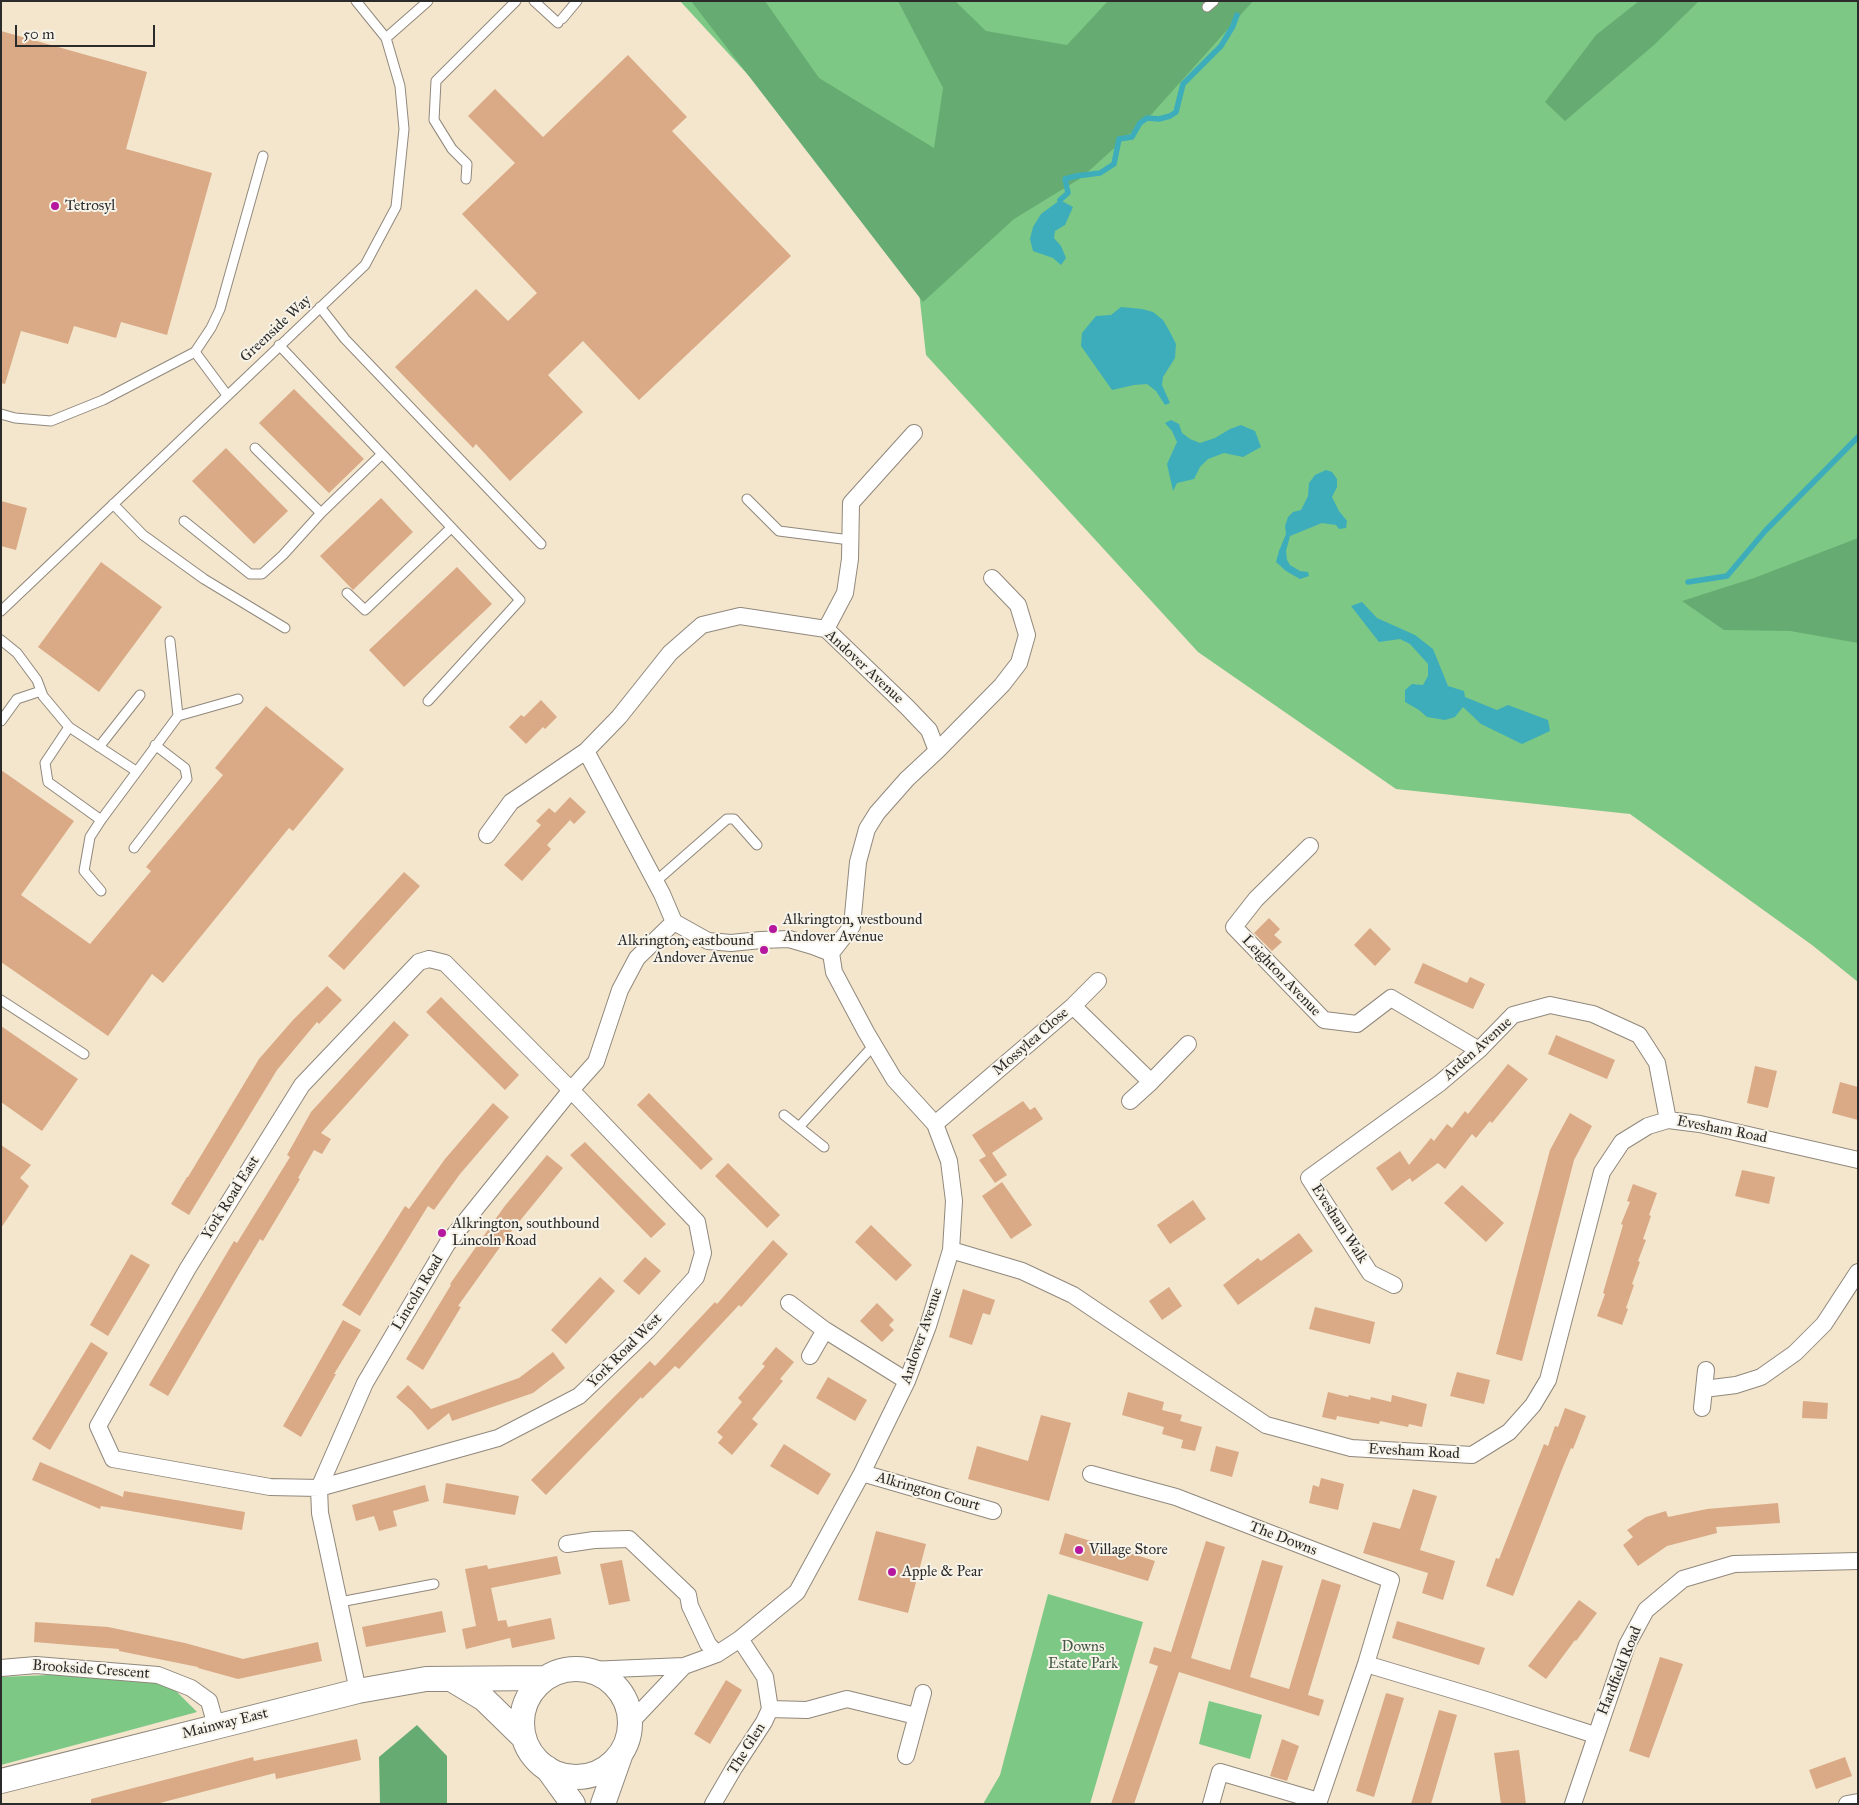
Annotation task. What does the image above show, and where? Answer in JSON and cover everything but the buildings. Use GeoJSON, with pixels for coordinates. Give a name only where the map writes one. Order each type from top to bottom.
{"type":"FeatureCollection","features":[{"type":"Feature","properties":{"kind":"street"},"geometry":{"type":"LineString","coordinates":[[826,629],[845,593],[850,559],[851,503],[914,433]]}},
{"type":"Feature","properties":{"kind":"street"},"geometry":{"type":"LineString","coordinates":[[586,751],[674,922],[708,940],[731,943],[789,939],[831,953],[852,926],[858,862],[867,829],[877,813],[907,779],[1002,685],[1019,663],[1028,635],[1018,605],[992,578]]}},
{"type":"Feature","properties":{"kind":"street","name":"Andover Avenue"},"geometry":{"type":"LineString","coordinates":[[487,835],[511,802],[586,751],[619,717],[670,654],[702,626],[740,616],[826,629],[929,730],[937,751]]}},
{"type":"Feature","properties":{"kind":"street","name":"Leighton Avenue"},"geometry":{"type":"LineString","coordinates":[[1310,846],[1256,899],[1234,927],[1324,1020],[1357,1024],[1391,998],[1479,1050]]}},
{"type":"Feature","properties":{"kind":"street","name":"Lincoln Road"},"geometry":{"type":"LineString","coordinates":[[358,1690],[320,1513],[319,1488],[365,1383],[447,1244],[570,1090],[596,1062],[620,990],[637,958],[674,922]]}},
{"type":"Feature","properties":{"kind":"street","name":"Andover Avenue"},"geometry":{"type":"LineString","coordinates":[[589,1670],[684,1666],[717,1654],[740,1639],[797,1592],[862,1473],[907,1381],[928,1326],[951,1250],[954,1201],[949,1161],[935,1124],[894,1079],[874,1045],[834,972],[831,953]]}},
{"type":"Feature","properties":{"kind":"street","name":"York Road East"},"geometry":{"type":"LineString","coordinates":[[319,1488],[270,1486],[114,1459],[98,1426],[188,1268],[302,1085],[419,962],[429,959],[445,963],[570,1090]]}},
{"type":"Feature","properties":{"kind":"street"},"geometry":{"type":"LineString","coordinates":[[1073,1006],[1098,981]]}},
{"type":"Feature","properties":{"kind":"street","name":"Arden Avenue"},"geometry":{"type":"LineString","coordinates":[[1309,1178],[1440,1083],[1479,1050],[1513,1015],[1550,1005],[1593,1014],[1639,1035],[1657,1063],[1668,1120]]}},
{"type":"Feature","properties":{"kind":"street","name":"Mossylea Close"},"geometry":{"type":"LineString","coordinates":[[935,1124],[1073,1006],[1151,1082]]}},
{"type":"Feature","properties":{"kind":"street"},"geometry":{"type":"LineString","coordinates":[[1130,1101],[1188,1044]]}},
{"type":"Feature","properties":{"kind":"street","name":"York Road West"},"geometry":{"type":"LineString","coordinates":[[319,1488],[498,1438],[579,1396],[647,1331],[696,1277],[703,1253],[698,1222],[570,1090]]}},
{"type":"Feature","properties":{"kind":"street","name":"Evesham Road"},"geometry":{"type":"LineString","coordinates":[[951,1250],[1022,1270],[1073,1296],[1266,1425],[1351,1448],[1472,1455],[1509,1432],[1533,1405],[1548,1380],[1602,1172],[1622,1142],[1648,1126],[1668,1120],[1700,1124],[1858,1160]]}},
{"type":"Feature","properties":{"kind":"street","name":"Evesham Walk"},"geometry":{"type":"LineString","coordinates":[[1309,1178],[1370,1273],[1394,1285]]}},
{"type":"Feature","properties":{"kind":"street"},"geometry":{"type":"LineString","coordinates":[[1704,1389],[1736,1385],[1761,1377],[1795,1353],[1824,1324],[1858,1272]]}},
{"type":"Feature","properties":{"kind":"street"},"geometry":{"type":"LineString","coordinates":[[789,1304],[826,1331],[907,1381]]}},
{"type":"Feature","properties":{"kind":"street"},"geometry":{"type":"LineString","coordinates":[[810,1356],[826,1331]]}},
{"type":"Feature","properties":{"kind":"street"},"geometry":{"type":"LineString","coordinates":[[1702,1408],[1706,1370]]}},
{"type":"Feature","properties":{"kind":"street","name":"Alkrington Court"},"geometry":{"type":"LineString","coordinates":[[862,1473],[993,1511]]}},
{"type":"Feature","properties":{"kind":"street","name":"The Downs"},"geometry":{"type":"LineString","coordinates":[[1091,1474],[1176,1497],[1391,1580],[1366,1664],[1318,1802],[1220,1772],[1211,1804]]}},
{"type":"Feature","properties":{"kind":"street"},"geometry":{"type":"LineString","coordinates":[[568,1544],[594,1540],[629,1539],[688,1595],[690,1606],[708,1644],[717,1654]]}},
{"type":"Feature","properties":{"kind":"street","name":"Hardfield Road"},"geometry":{"type":"LineString","coordinates":[[1573,1804],[1595,1734],[1627,1645],[1646,1610],[1683,1579],[1734,1564],[1858,1561]]}},
{"type":"Feature","properties":{"kind":"street","name":"The Glen"},"geometry":{"type":"LineString","coordinates":[[713,1804],[764,1722],[770,1709],[764,1677],[740,1639]]}},
{"type":"Feature","properties":{"kind":"street","name":"Brookside Crescent"},"geometry":{"type":"LineString","coordinates":[[1,1668],[36,1664],[158,1675],[191,1688],[208,1701],[216,1726]]}},
{"type":"Feature","properties":{"kind":"street"},"geometry":{"type":"LineString","coordinates":[[1366,1664],[1595,1734]]}},
{"type":"Feature","properties":{"kind":"street","name":"Andover Avenue"},"geometry":{"type":"LineString","coordinates":[[630,1722],[684,1666]]}},
{"type":"Feature","properties":{"kind":"street"},"geometry":{"type":"LineString","coordinates":[[573,1804],[547,1768],[532,1755],[524,1738],[522,1721],[525,1705],[532,1690],[545,1678],[566,1669],[589,1670],[606,1677],[619,1689],[627,1705],[630,1722],[628,1737],[604,1804]]}},
{"type":"Feature","properties":{"kind":"street","name":"Mainway East"},"geometry":{"type":"LineString","coordinates":[[1,1781],[358,1690],[426,1679],[545,1678]]}},
{"type":"Feature","properties":{"kind":"street"},"geometry":{"type":"LineString","coordinates":[[451,1679],[484,1699],[524,1738]]}},
{"type":"Feature","properties":{"kind":"street"},"geometry":{"type":"LineString","coordinates":[[906,1756],[923,1693]]}},
{"type":"Feature","properties":{"kind":"street"},"geometry":{"type":"LineString","coordinates":[[770,1709],[807,1710],[847,1699],[916,1716]]}},
{"type":"Feature","properties":{"kind":"street"},"geometry":{"type":"LineString","coordinates":[[547,1768],[562,1775],[580,1777],[596,1773],[611,1764],[622,1751]]}},
{"type":"Feature","properties":{"kind":"street"},"geometry":{"type":"LineString","coordinates":[[1847,1804],[1858,1802]]}},
{"type":"Feature","properties":{"kind":"lane","name":"Greenside Way"},"geometry":{"type":"LineString","coordinates":[[1,611],[365,265],[396,207],[404,129],[400,86],[386,38],[356,1]]}},
{"type":"Feature","properties":{"kind":"lane"},"geometry":{"type":"LineString","coordinates":[[386,38],[428,1]]}},
{"type":"Feature","properties":{"kind":"lane"},"geometry":{"type":"LineString","coordinates":[[466,179],[467,164],[452,149],[434,120],[436,81],[516,1]]}},
{"type":"Feature","properties":{"kind":"lane"},"geometry":{"type":"LineString","coordinates":[[534,1],[560,21],[577,1]]}},
{"type":"Feature","properties":{"kind":"lane"},"geometry":{"type":"LineString","coordinates":[[1,414],[15,418],[51,421],[103,400],[195,352],[211,328],[220,309],[263,156]]}},
{"type":"Feature","properties":{"kind":"lane"},"geometry":{"type":"LineString","coordinates":[[320,307],[350,345],[541,544]]}},
{"type":"Feature","properties":{"kind":"lane"},"geometry":{"type":"LineString","coordinates":[[280,345],[520,600],[428,702]]}},
{"type":"Feature","properties":{"kind":"lane"},"geometry":{"type":"LineString","coordinates":[[195,352],[227,395]]}},
{"type":"Feature","properties":{"kind":"lane"},"geometry":{"type":"LineString","coordinates":[[255,448],[321,513]]}},
{"type":"Feature","properties":{"kind":"lane"},"geometry":{"type":"LineString","coordinates":[[184,521],[250,574],[262,574],[382,454]]}},
{"type":"Feature","properties":{"kind":"lane"},"geometry":{"type":"LineString","coordinates":[[747,499],[779,532],[850,540]]}},
{"type":"Feature","properties":{"kind":"lane"},"geometry":{"type":"LineString","coordinates":[[113,504],[143,535],[204,579],[285,628]]}},
{"type":"Feature","properties":{"kind":"lane"},"geometry":{"type":"LineString","coordinates":[[348,593],[365,610],[452,528]]}},
{"type":"Feature","properties":{"kind":"lane"},"geometry":{"type":"LineString","coordinates":[[1,640],[17,653],[37,680],[43,696],[69,727],[136,771]]}},
{"type":"Feature","properties":{"kind":"lane"},"geometry":{"type":"LineString","coordinates":[[170,640],[178,716]]}},
{"type":"Feature","properties":{"kind":"lane"},"geometry":{"type":"LineString","coordinates":[[1,721],[17,700],[41,691]]}},
{"type":"Feature","properties":{"kind":"lane"},"geometry":{"type":"LineString","coordinates":[[100,747],[140,695]]}},
{"type":"Feature","properties":{"kind":"lane"},"geometry":{"type":"LineString","coordinates":[[101,891],[84,872],[90,837],[101,820],[178,716],[238,699]]}},
{"type":"Feature","properties":{"kind":"lane"},"geometry":{"type":"LineString","coordinates":[[69,727],[45,763],[48,782],[101,820]]}},
{"type":"Feature","properties":{"kind":"lane"},"geometry":{"type":"LineString","coordinates":[[134,848],[187,779],[185,768],[156,744]]}},
{"type":"Feature","properties":{"kind":"lane"},"geometry":{"type":"LineString","coordinates":[[655,882],[727,819],[734,819],[757,845]]}},
{"type":"Feature","properties":{"kind":"lane"},"geometry":{"type":"LineString","coordinates":[[1,1000],[84,1054]]}},
{"type":"Feature","properties":{"kind":"lane"},"geometry":{"type":"LineString","coordinates":[[799,1127],[874,1045]]}},
{"type":"Feature","properties":{"kind":"lane"},"geometry":{"type":"LineString","coordinates":[[784,1115],[824,1147]]}},
{"type":"Feature","properties":{"kind":"lane"},"geometry":{"type":"LineString","coordinates":[[340,1602],[434,1584]]}},
{"type":"Feature","properties":{"kind":"green space"},"geometry":{"type":"Polygon","coordinates":[[[680,1],[1858,1],[1858,982],[1812,945],[1630,814],[1396,789],[1198,652],[926,355],[915,256],[680,1]]]}},
{"type":"Feature","properties":{"kind":"green space"},"geometry":{"type":"Polygon","coordinates":[[[691,1],[765,1],[819,78],[934,148],[943,88],[898,1],[955,1],[986,31],[1067,45],[1108,1],[1253,1],[1150,116],[1081,178],[1014,219],[923,302],[691,1]]]}},
{"type":"Feature","properties":{"kind":"green space"},"geometry":{"type":"Polygon","coordinates":[[[1639,1],[1699,1],[1654,45],[1565,121],[1545,102],[1596,35],[1639,1]]]}},
{"type":"Feature","properties":{"kind":"green space"},"geometry":{"type":"Polygon","coordinates":[[[1858,538],[1858,643],[1790,631],[1724,630],[1682,601],[1754,578],[1858,538]]]}},
{"type":"Feature","properties":{"kind":"green space","name":"Downs Estate Park"},"geometry":{"type":"Polygon","coordinates":[[[1048,1594],[1143,1622],[1090,1804],[983,1804],[1000,1775],[1048,1594]]]}},
{"type":"Feature","properties":{"kind":"green space"},"geometry":{"type":"Polygon","coordinates":[[[72,1674],[168,1683],[197,1712],[1,1765],[1,1677],[72,1674]]]}},
{"type":"Feature","properties":{"kind":"green space"},"geometry":{"type":"Polygon","coordinates":[[[1209,1701],[1262,1715],[1250,1759],[1199,1744],[1209,1701]]]}},
{"type":"Feature","properties":{"kind":"green space"},"geometry":{"type":"Polygon","coordinates":[[[417,1725],[447,1756],[447,1804],[380,1804],[379,1757],[417,1725]]]}},
{"type":"Feature","properties":{"kind":"water"},"geometry":{"type":"Polygon","coordinates":[[[1060,200],[1073,207],[1065,225],[1055,231],[1054,238],[1061,246],[1066,258],[1061,265],[1053,258],[1033,251],[1030,239],[1033,227],[1041,214],[1060,200]]]}},
{"type":"Feature","properties":{"kind":"water"},"geometry":{"type":"Polygon","coordinates":[[[1121,307],[1153,312],[1163,320],[1170,332],[1176,344],[1175,358],[1163,377],[1162,385],[1170,403],[1165,405],[1156,391],[1147,384],[1112,390],[1081,346],[1082,333],[1096,316],[1111,315],[1121,307]]]}},
{"type":"Feature","properties":{"kind":"water"},"geometry":{"type":"Polygon","coordinates":[[[1171,420],[1179,424],[1182,433],[1200,443],[1241,425],[1255,431],[1261,447],[1243,457],[1224,453],[1208,459],[1200,467],[1194,479],[1177,483],[1173,491],[1167,464],[1177,442],[1172,431],[1165,423],[1171,420]]]}},
{"type":"Feature","properties":{"kind":"water"},"geometry":{"type":"Polygon","coordinates":[[[1326,470],[1332,472],[1337,479],[1337,487],[1332,497],[1347,521],[1346,528],[1339,529],[1336,525],[1322,523],[1290,536],[1286,551],[1287,560],[1290,565],[1300,571],[1308,572],[1309,576],[1300,579],[1286,571],[1276,562],[1286,534],[1285,526],[1288,517],[1293,512],[1301,510],[1308,496],[1309,483],[1315,475],[1326,470]]]}},
{"type":"Feature","properties":{"kind":"water"},"geometry":{"type":"Polygon","coordinates":[[[1362,602],[1377,618],[1415,635],[1433,649],[1448,686],[1464,691],[1465,697],[1497,710],[1508,705],[1548,720],[1550,731],[1522,744],[1481,724],[1463,707],[1455,717],[1445,720],[1427,717],[1405,702],[1405,690],[1412,684],[1423,685],[1428,676],[1428,664],[1410,644],[1400,639],[1379,642],[1351,606],[1362,602]]]}},
{"type":"Feature","properties":{"kind":"waterway"},"geometry":{"type":"LineString","coordinates":[[1060,200],[1068,193],[1065,179],[1100,173],[1114,164],[1119,139],[1132,137],[1140,123],[1147,118],[1159,119],[1176,112],[1183,84],[1221,46],[1237,15]]}},
{"type":"Feature","properties":{"kind":"waterway"},"geometry":{"type":"LineString","coordinates":[[1688,582],[1727,576],[1766,530],[1858,437]]}},
{"type":"Feature","properties":{"kind":"place","name":"Tetrosyl"},"geometry":{"type":"Point","coordinates":[55,206]}},
{"type":"Feature","properties":{"kind":"place","name":"Alkrington, westbound Andover Avenue"},"geometry":{"type":"Point","coordinates":[773,929]}},
{"type":"Feature","properties":{"kind":"place","name":"Alkrington, eastbound Andover Avenue"},"geometry":{"type":"Point","coordinates":[764,950]}},
{"type":"Feature","properties":{"kind":"place","name":"Alkrington, southbound Lincoln Road"},"geometry":{"type":"Point","coordinates":[442,1233]}},
{"type":"Feature","properties":{"kind":"place","name":"Village Store"},"geometry":{"type":"Point","coordinates":[1079,1550]}},
{"type":"Feature","properties":{"kind":"place","name":"Apple & Pear"},"geometry":{"type":"Point","coordinates":[892,1572]}}]}
